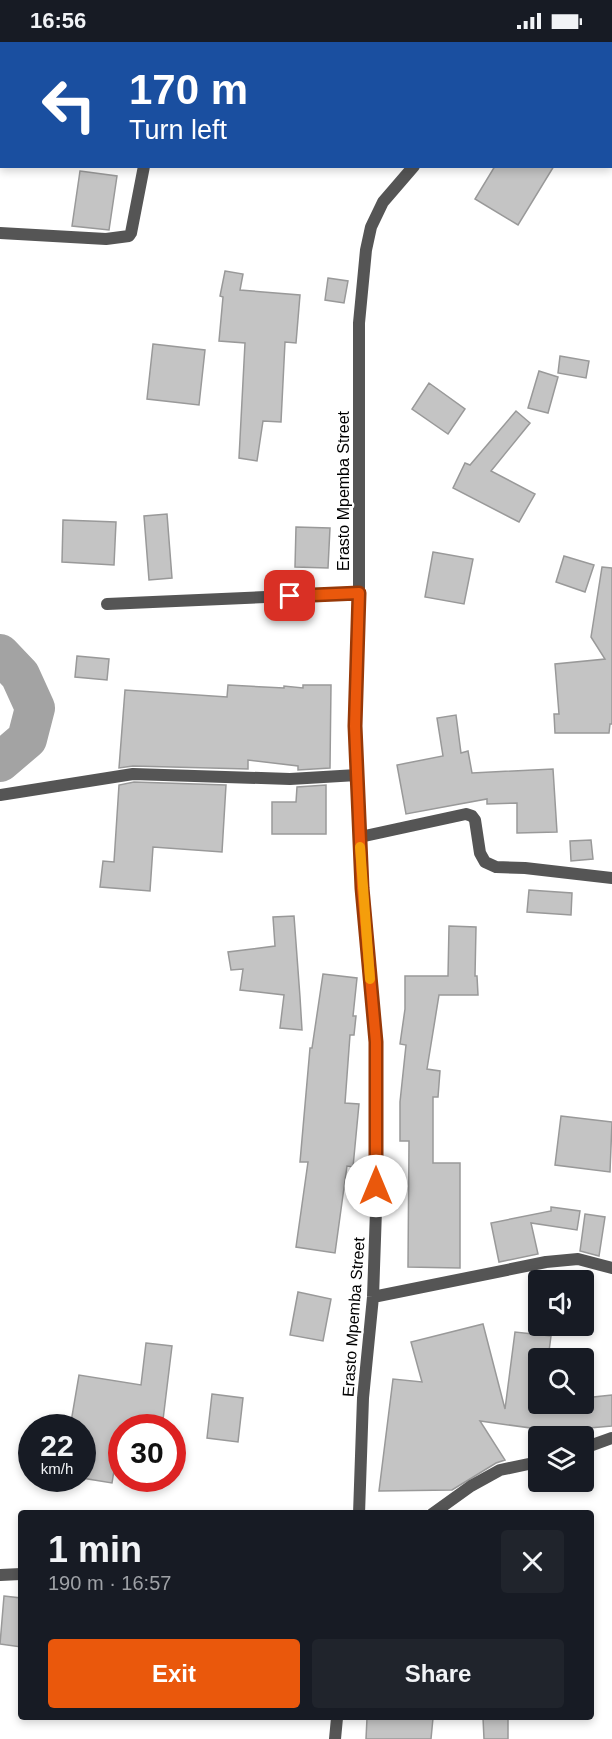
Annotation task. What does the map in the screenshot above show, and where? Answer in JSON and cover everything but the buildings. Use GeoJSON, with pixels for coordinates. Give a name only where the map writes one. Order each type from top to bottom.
{"type":"FeatureCollection","features":[{"type":"Feature","properties":{"kind":"street"},"geometry":{"type":"LineString","coordinates":[[0,233],[106,239],[129,236],[144,168]]}},
{"type":"Feature","properties":{"kind":"street","name":"Erasto Mpemba Street"},"geometry":{"type":"LineString","coordinates":[[359,1510],[363,1398],[373,1297],[376,1209],[376,1042],[360,837],[355,726],[359,593],[359,324],[366,250],[371,227],[383,202],[412,168]]}},
{"type":"Feature","properties":{"kind":"street"},"geometry":{"type":"LineString","coordinates":[[107,604],[359,593]]}},
{"type":"Feature","properties":{"kind":"street"},"geometry":{"type":"LineString","coordinates":[[0,795],[133,774],[290,779],[357,775]]}},
{"type":"Feature","properties":{"kind":"street"},"geometry":{"type":"LineString","coordinates":[[360,837],[466,814],[472,816],[474,820],[480,853],[486,862],[496,867],[612,878]]}},
{"type":"Feature","properties":{"kind":"street"},"geometry":{"type":"LineString","coordinates":[[373,1297],[546,1262],[578,1259],[612,1268]]}},
{"type":"Feature","properties":{"kind":"street"},"geometry":{"type":"LineString","coordinates":[[594,1444],[612,1438]]}},
{"type":"Feature","properties":{"kind":"street"},"geometry":{"type":"LineString","coordinates":[[438,1510],[471,1486],[500,1470],[528,1464]]}},
{"type":"Feature","properties":{"kind":"street"},"geometry":{"type":"LineString","coordinates":[[0,1575],[18,1574]]}},
{"type":"Feature","properties":{"kind":"street"},"geometry":{"type":"LineString","coordinates":[[335,1739],[337,1720]]}},
{"type":"Feature","properties":{"kind":"waterway"},"geometry":{"type":"LineString","coordinates":[[0,654],[20,675],[35,708],[27,739],[0,762]]}},
{"type":"Feature","properties":{"kind":"slow traffic"},"geometry":{"type":"LineString","coordinates":[[360,847],[370,979]]}},
{"type":"Feature","properties":{"kind":"route"},"geometry":{"type":"LineString","coordinates":[[290,596],[359,593],[355,726],[362,888],[376,1042],[376,1186]]}}]}
